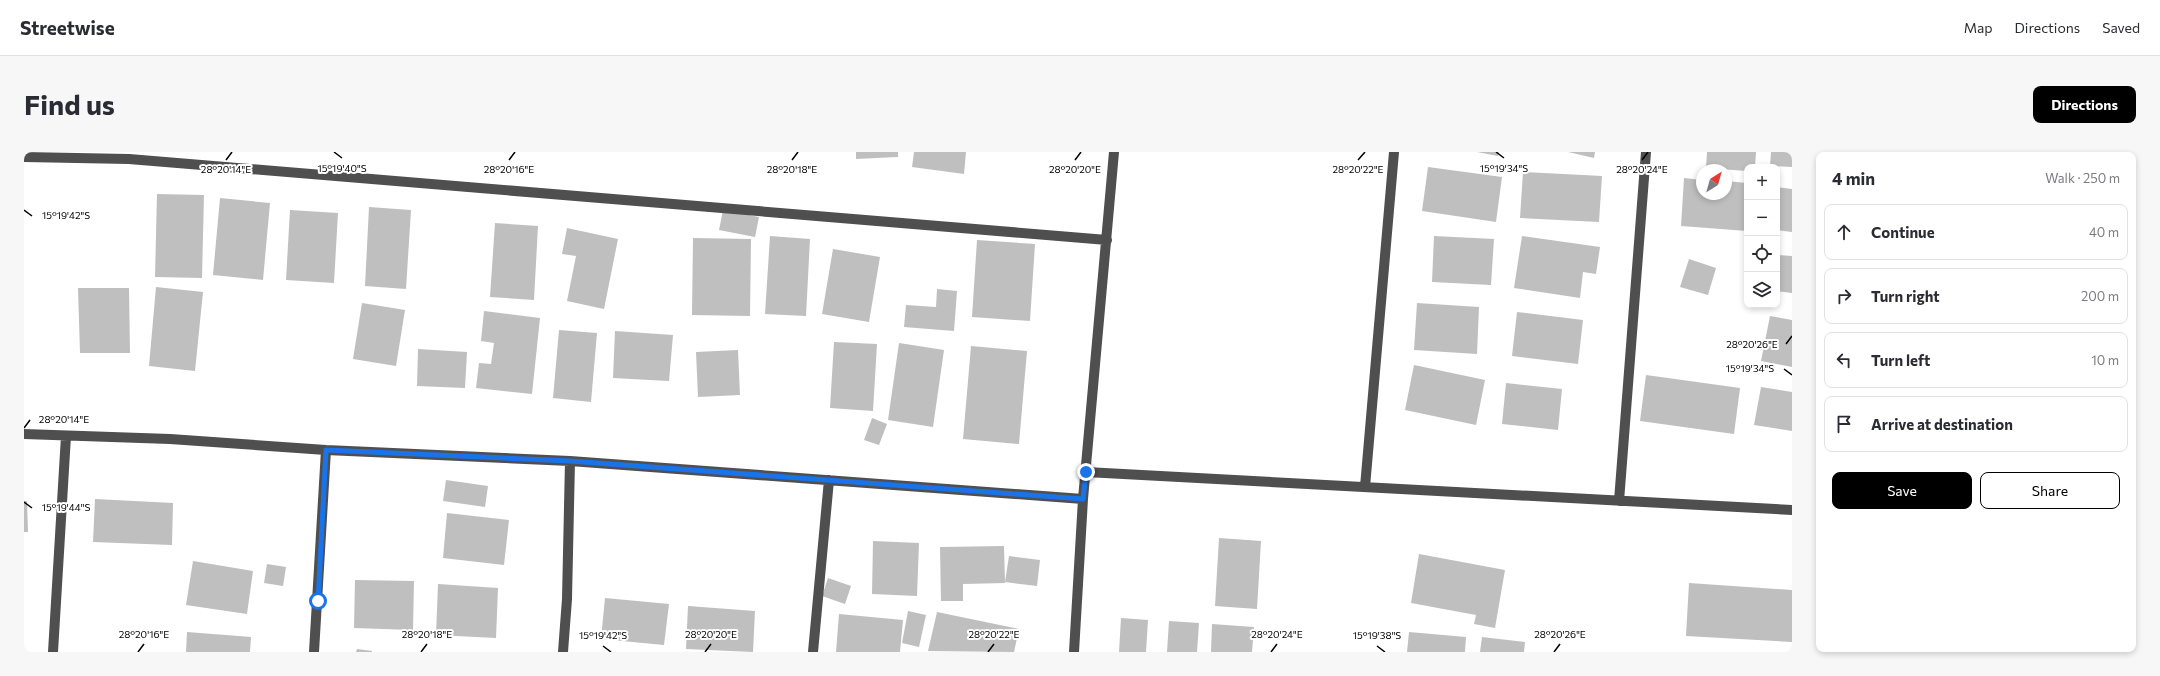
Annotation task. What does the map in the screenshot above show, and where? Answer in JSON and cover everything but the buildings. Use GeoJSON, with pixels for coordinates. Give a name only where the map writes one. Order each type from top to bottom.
{"type":"FeatureCollection","features":[{"type":"Feature","properties":{"kind":"street"},"geometry":{"type":"LineString","coordinates":[[1074,652],[1083,499],[1108,240],[1114,152]]}},
{"type":"Feature","properties":{"kind":"street"},"geometry":{"type":"LineString","coordinates":[[1365,487],[1394,152]]}},
{"type":"Feature","properties":{"kind":"street"},"geometry":{"type":"LineString","coordinates":[[1619,501],[1646,152]]}},
{"type":"Feature","properties":{"kind":"street"},"geometry":{"type":"LineString","coordinates":[[24,157],[129,159],[1108,240]]}},
{"type":"Feature","properties":{"kind":"street"},"geometry":{"type":"LineString","coordinates":[[24,434],[170,439],[326,450],[570,461],[1083,499]]}},
{"type":"Feature","properties":{"kind":"street"},"geometry":{"type":"LineString","coordinates":[[53,652],[66,436]]}},
{"type":"Feature","properties":{"kind":"street"},"geometry":{"type":"LineString","coordinates":[[314,652],[326,450]]}},
{"type":"Feature","properties":{"kind":"street"},"geometry":{"type":"LineString","coordinates":[[563,652],[567,599],[570,461]]}},
{"type":"Feature","properties":{"kind":"street"},"geometry":{"type":"LineString","coordinates":[[1086,472],[1792,510]]}},
{"type":"Feature","properties":{"kind":"street"},"geometry":{"type":"LineString","coordinates":[[813,652],[829,480]]}},
{"type":"Feature","properties":{"kind":"route"},"geometry":{"type":"LineString","coordinates":[[318,601],[326,450],[570,461],[1083,499],[1086,472]]}}]}
